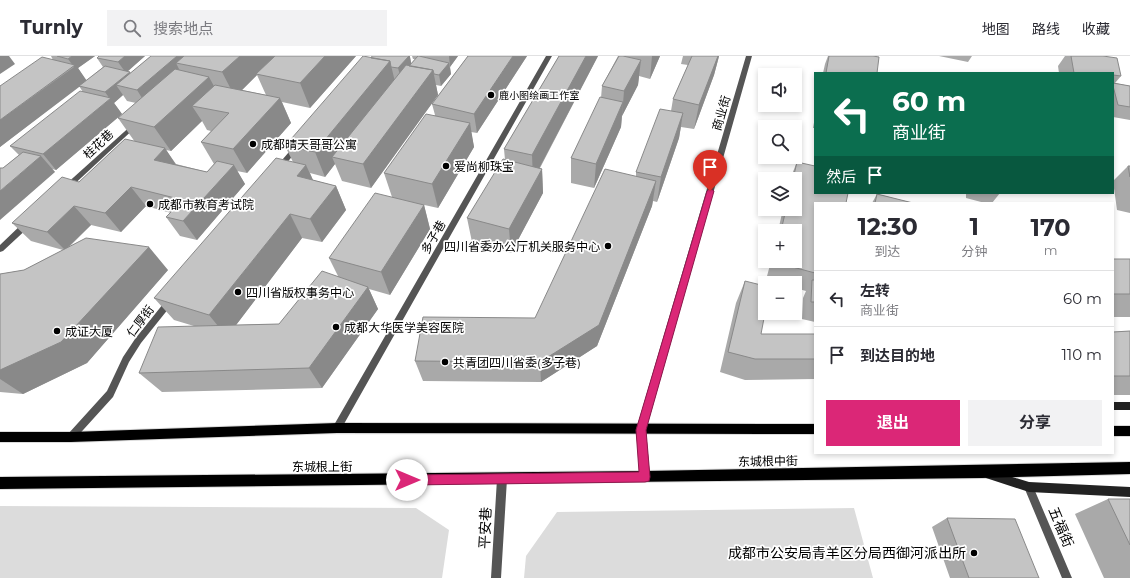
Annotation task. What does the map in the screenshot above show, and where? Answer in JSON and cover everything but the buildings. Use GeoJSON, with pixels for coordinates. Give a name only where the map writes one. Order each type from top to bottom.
{"type":"FeatureCollection","features":[{"type":"Feature","properties":{"kind":"main road"},"geometry":{"type":"LineString","coordinates":[[0,437],[72,437],[337,428],[641,430],[814,429]]}},
{"type":"Feature","properties":{"kind":"main road"},"geometry":{"type":"LineString","coordinates":[[1114,431],[1130,431]]}},
{"type":"Feature","properties":{"kind":"main road"},"geometry":{"type":"LineString","coordinates":[[982,472],[1130,468]]}},
{"type":"Feature","properties":{"kind":"main road","name":"东城根中街"},"geometry":{"type":"LineString","coordinates":[[645,477],[982,472]]}},
{"type":"Feature","properties":{"kind":"main road","name":"东城根上街"},"geometry":{"type":"LineString","coordinates":[[0,483],[645,477]]}},
{"type":"Feature","properties":{"kind":"street","name":"多子巷"},"geometry":{"type":"LineString","coordinates":[[337,428],[549,56]]}},
{"type":"Feature","properties":{"kind":"street","name":"商业街"},"geometry":{"type":"LineString","coordinates":[[645,477],[641,430],[749,56]]}},
{"type":"Feature","properties":{"kind":"street","name":"桂花巷"},"geometry":{"type":"LineString","coordinates":[[58,195],[140,120]]}},
{"type":"Feature","properties":{"kind":"street"},"geometry":{"type":"LineString","coordinates":[[275,173],[300,142]]}},
{"type":"Feature","properties":{"kind":"street"},"geometry":{"type":"LineString","coordinates":[[0,249],[35,217]]}},
{"type":"Feature","properties":{"kind":"street","name":"仁厚街"},"geometry":{"type":"LineString","coordinates":[[72,437],[110,394],[126,360],[174,295]]}},
{"type":"Feature","properties":{"kind":"street"},"geometry":{"type":"LineString","coordinates":[[1114,406],[1130,406]]}},
{"type":"Feature","properties":{"kind":"street","name":"东城根中街"},"geometry":{"type":"LineString","coordinates":[[982,472],[1029,487],[1130,492]]}},
{"type":"Feature","properties":{"kind":"street","name":"平安巷"},"geometry":{"type":"LineString","coordinates":[[496,578],[502,479]]}},
{"type":"Feature","properties":{"kind":"street","name":"五福街"},"geometry":{"type":"LineString","coordinates":[[1029,487],[1067,578]]}},
{"type":"Feature","properties":{"kind":"shaded area"},"geometry":{"type":"Polygon","coordinates":[[[0,506],[416,508],[449,530],[442,578],[0,578],[0,506]]]}},
{"type":"Feature","properties":{"kind":"shaded area"},"geometry":{"type":"Polygon","coordinates":[[[854,508],[873,578],[524,578],[526,556],[557,512],[854,508]]]}},
{"type":"Feature","properties":{"kind":"place","name":"鹿小图绘画工作室"},"geometry":{"type":"Point","coordinates":[491,95]}},
{"type":"Feature","properties":{"kind":"place","name":"成都晴天哥哥公寓"},"geometry":{"type":"Point","coordinates":[253,144]}},
{"type":"Feature","properties":{"kind":"place","name":"爱尚柳珠宝"},"geometry":{"type":"Point","coordinates":[446,166]}},
{"type":"Feature","properties":{"kind":"place","name":"成都市教育考试院"},"geometry":{"type":"Point","coordinates":[150,204]}},
{"type":"Feature","properties":{"kind":"place","name":"四川省委办公厅机关服务中心"},"geometry":{"type":"Point","coordinates":[608,246]}},
{"type":"Feature","properties":{"kind":"place","name":"四川省版权事务中心"},"geometry":{"type":"Point","coordinates":[238,292]}},
{"type":"Feature","properties":{"kind":"place","name":"成都大华医学美容医院"},"geometry":{"type":"Point","coordinates":[336,327]}},
{"type":"Feature","properties":{"kind":"place","name":"成证大厦"},"geometry":{"type":"Point","coordinates":[57,331]}},
{"type":"Feature","properties":{"kind":"place","name":"共青团四川省委(多子巷)"},"geometry":{"type":"Point","coordinates":[445,362]}},
{"type":"Feature","properties":{"kind":"place","name":"成都市公安局青羊区分局西御河派出所"},"geometry":{"type":"Point","coordinates":[974,553]}},
{"type":"Feature","properties":{"kind":"route"},"geometry":{"type":"LineString","coordinates":[[407,480],[645,477],[641,430],[710,191]]}}]}
